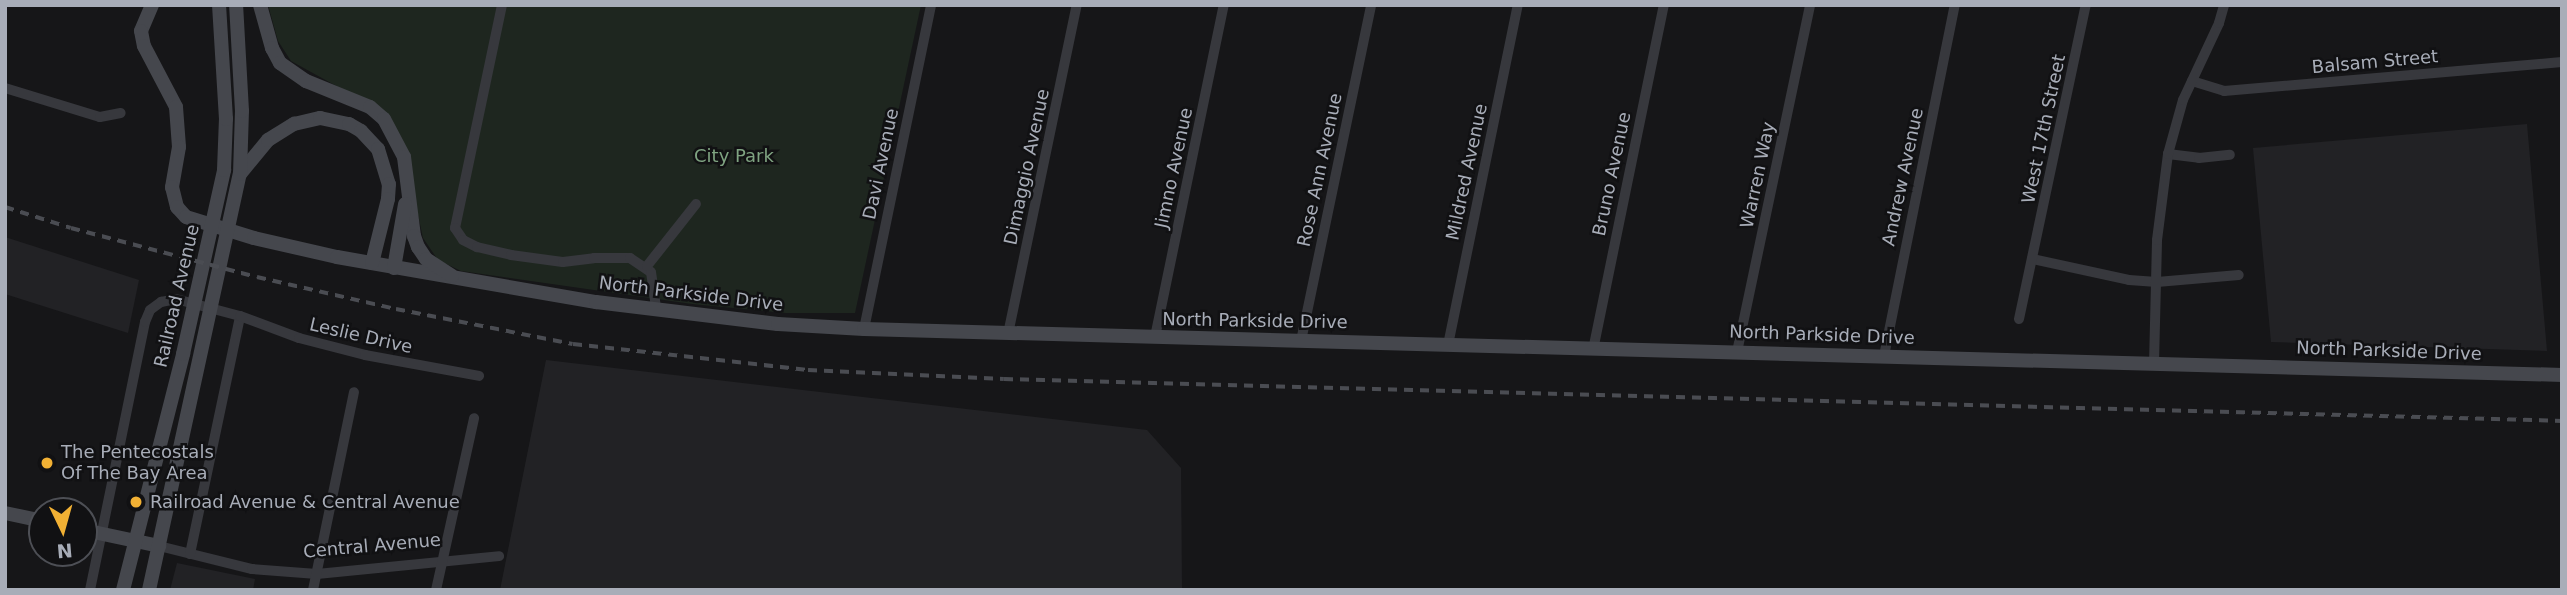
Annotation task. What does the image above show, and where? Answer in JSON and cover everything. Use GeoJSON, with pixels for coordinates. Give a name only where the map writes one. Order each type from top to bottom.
{"type":"FeatureCollection","features":[{"type":"Feature","properties":{"kind":"street","name":"North Parkside Drive"},"geometry":{"type":"LineString","coordinates":[[152,5],[141,31],[144,46],[176,107],[179,147],[172,187],[181,212],[254,238],[459,281],[778,324],[864,329],[2562,375]]}},
{"type":"Feature","properties":{"kind":"street"},"geometry":{"type":"LineString","coordinates":[[204,5],[220,13]]}},
{"type":"Feature","properties":{"kind":"street","name":"Railroad Avenue"},"geometry":{"type":"LineString","coordinates":[[149,590],[240,174],[242,110],[236,5]]}},
{"type":"Feature","properties":{"kind":"street"},"geometry":{"type":"LineString","coordinates":[[260,5],[272,48],[280,63],[306,81],[370,107],[384,119],[404,157],[407,192],[418,247],[426,259],[459,281]]}},
{"type":"Feature","properties":{"kind":"street"},"geometry":{"type":"LineString","coordinates":[[502,5],[455,228],[463,240],[477,247],[511,255],[563,262],[594,258],[630,258],[647,266],[651,272],[656,309]]}},
{"type":"Feature","properties":{"kind":"street","name":"Davi Avenue"},"geometry":{"type":"LineString","coordinates":[[864,329],[930,5]]}},
{"type":"Feature","properties":{"kind":"street","name":"Dimaggio Avenue"},"geometry":{"type":"LineString","coordinates":[[1008,334],[1077,5]]}},
{"type":"Feature","properties":{"kind":"street","name":"Jimno Avenue"},"geometry":{"type":"LineString","coordinates":[[1155,337],[1224,5]]}},
{"type":"Feature","properties":{"kind":"street","name":"Rose Ann Avenue"},"geometry":{"type":"LineString","coordinates":[[1301,341],[1371,5]]}},
{"type":"Feature","properties":{"kind":"street","name":"Mildred Avenue"},"geometry":{"type":"LineString","coordinates":[[1448,345],[1518,5]]}},
{"type":"Feature","properties":{"kind":"street","name":"Bruno Avenue"},"geometry":{"type":"LineString","coordinates":[[1593,350],[1664,5]]}},
{"type":"Feature","properties":{"kind":"street","name":"Warren Way"},"geometry":{"type":"LineString","coordinates":[[1737,352],[1810,5]]}},
{"type":"Feature","properties":{"kind":"street","name":"Andrew Avenue"},"geometry":{"type":"LineString","coordinates":[[1884,356],[1955,5]]}},
{"type":"Feature","properties":{"kind":"street","name":"West 17th Street"},"geometry":{"type":"LineString","coordinates":[[2020,319],[2086,5]]}},
{"type":"Feature","properties":{"kind":"street"},"geometry":{"type":"LineString","coordinates":[[2154,364],[2159,202],[2168,154],[2175,123],[2224,5]]}},
{"type":"Feature","properties":{"kind":"street","name":"Railroad Avenue"},"geometry":{"type":"LineString","coordinates":[[123,590],[183,354],[224,170],[226,119],[220,13]]}},
{"type":"Feature","properties":{"kind":"street","name":"Balsam Street"},"geometry":{"type":"LineString","coordinates":[[2192,81],[2224,91],[2562,62]]}},
{"type":"Feature","properties":{"kind":"street"},"geometry":{"type":"LineString","coordinates":[[5,88],[100,117],[121,113]]}},
{"type":"Feature","properties":{"kind":"street"},"geometry":{"type":"LineString","coordinates":[[240,174],[268,140],[294,124],[320,118],[349,124],[360,131],[378,149],[389,184],[388,199],[372,263]]}},
{"type":"Feature","properties":{"kind":"street"},"geometry":{"type":"LineString","coordinates":[[2168,154],[2199,158],[2230,155]]}},
{"type":"Feature","properties":{"kind":"street"},"geometry":{"type":"LineString","coordinates":[[394,268],[407,192]]}},
{"type":"Feature","properties":{"kind":"street"},"geometry":{"type":"LineString","coordinates":[[647,266],[696,204]]}},
{"type":"Feature","properties":{"kind":"street"},"geometry":{"type":"LineString","coordinates":[[2032,259],[2129,280],[2157,282],[2239,275]]}},
{"type":"Feature","properties":{"kind":"street","name":"Leslie Drive"},"geometry":{"type":"LineString","coordinates":[[102,534],[150,310],[161,302],[176,299],[240,316],[326,345],[479,376]]}},
{"type":"Feature","properties":{"kind":"street"},"geometry":{"type":"LineString","coordinates":[[190,554],[240,316]]}},
{"type":"Feature","properties":{"kind":"street"},"geometry":{"type":"LineString","coordinates":[[313,590],[354,392]]}},
{"type":"Feature","properties":{"kind":"street"},"geometry":{"type":"LineString","coordinates":[[436,590],[474,418]]}},
{"type":"Feature","properties":{"kind":"street"},"geometry":{"type":"LineString","coordinates":[[6,515],[28,519]]}},
{"type":"Feature","properties":{"kind":"street","name":"Central Avenue"},"geometry":{"type":"LineString","coordinates":[[98,533],[252,569],[317,574],[442,559],[499,556]]}},
{"type":"Feature","properties":{"kind":"street"},"geometry":{"type":"LineString","coordinates":[[90,590],[102,534]]}},
{"type":"Feature","properties":{"kind":"shaded area"},"geometry":{"type":"Polygon","coordinates":[[[2527,124],[2547,351],[2271,342],[2253,148],[2527,124]]]}},
{"type":"Feature","properties":{"kind":"shaded area"},"geometry":{"type":"Polygon","coordinates":[[[5,237],[139,280],[128,333],[5,294],[5,237]]]}},
{"type":"Feature","properties":{"kind":"shaded area"},"geometry":{"type":"Polygon","coordinates":[[[546,360],[1147,430],[1181,468],[1182,588],[500,590],[546,360]]]}},
{"type":"Feature","properties":{"kind":"shaded area"},"geometry":{"type":"Polygon","coordinates":[[[177,563],[255,579],[253,590],[170,590],[177,563]]]}},
{"type":"Feature","properties":{"kind":"green space","name":"City Park"},"geometry":{"type":"Polygon","coordinates":[[[268,5],[921,5],[855,313],[786,313],[692,304],[461,271],[438,260],[423,238],[402,140],[340,88],[291,61],[278,41],[268,5]]]}},
{"type":"Feature","properties":{"kind":"railway"},"geometry":{"type":"LineString","coordinates":[[5,207],[71,228],[257,277],[396,309],[573,344],[808,370],[1004,379],[2562,421]]}},
{"type":"Feature","properties":{"kind":"place","name":"The Pentecostals Of The Bay Area"},"geometry":{"type":"Point","coordinates":[47,463]}},
{"type":"Feature","properties":{"kind":"place","name":"Railroad Avenue & Central Avenue"},"geometry":{"type":"Point","coordinates":[136,502]}}]}
